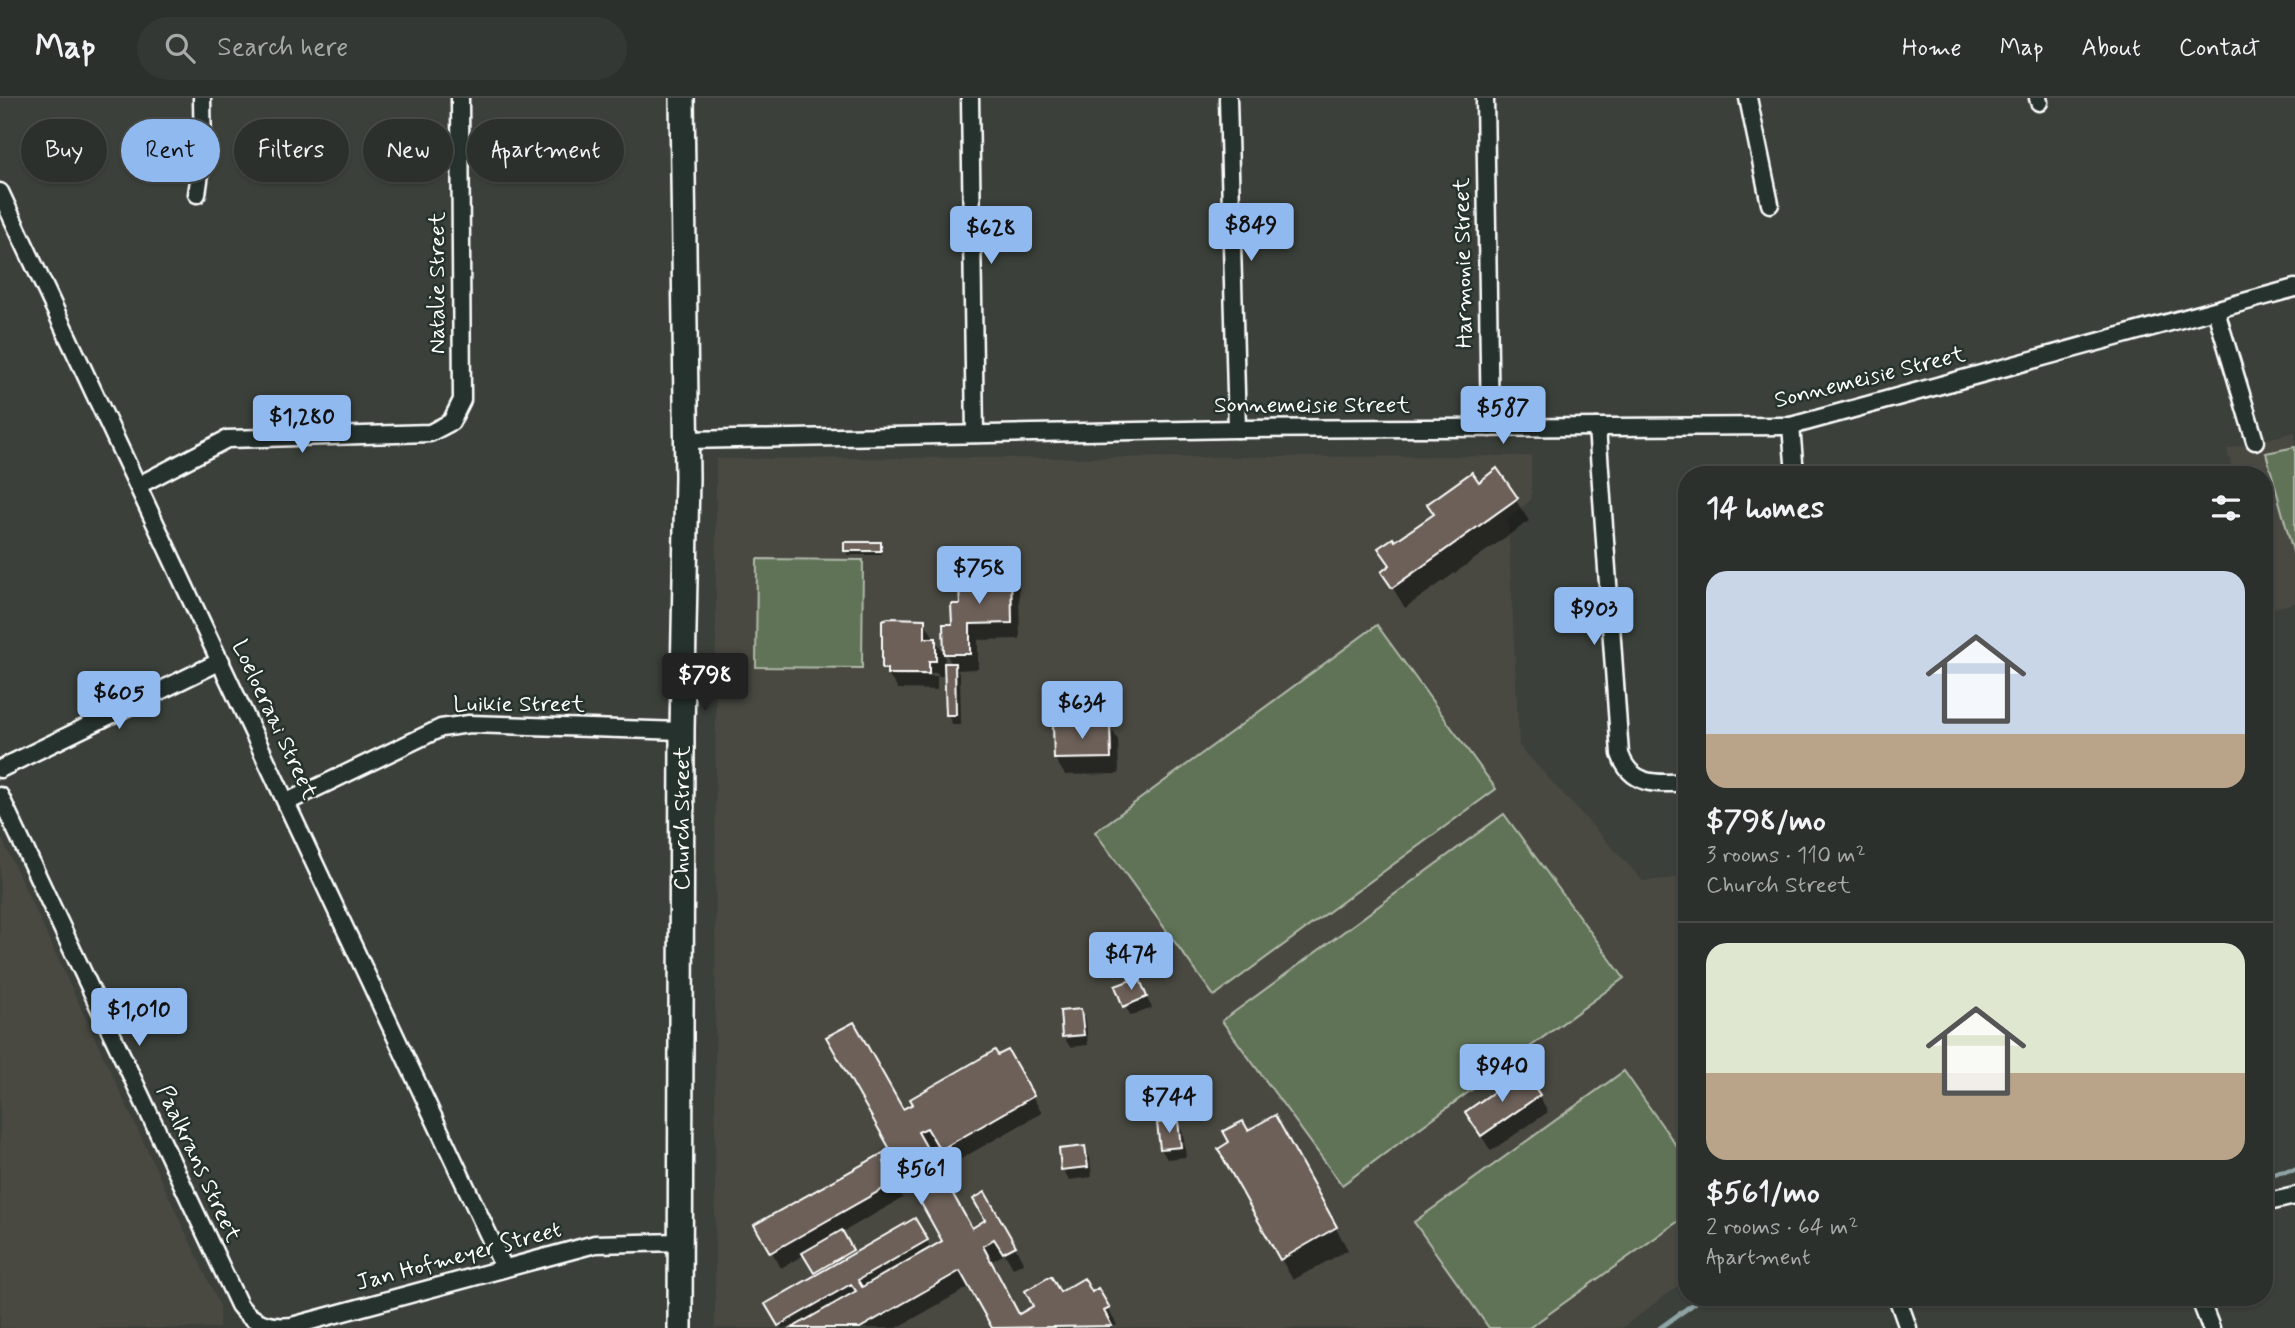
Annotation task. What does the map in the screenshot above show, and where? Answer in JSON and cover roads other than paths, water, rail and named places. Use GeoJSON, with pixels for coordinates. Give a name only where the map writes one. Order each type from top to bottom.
{"type":"FeatureCollection","features":[{"type":"Feature","properties":{"kind":"street"},"geometry":{"type":"LineString","coordinates":[[197,194],[203,153],[202,98]]}},
{"type":"Feature","properties":{"kind":"street","name":"Natalie Street"},"geometry":{"type":"LineString","coordinates":[[139,485],[227,439],[430,433],[451,422],[462,400],[460,98]]}},
{"type":"Feature","properties":{"kind":"street","name":"Church Street"},"geometry":{"type":"LineString","coordinates":[[680,1328],[682,731],[687,440],[682,98]]}},
{"type":"Feature","properties":{"kind":"street"},"geometry":{"type":"LineString","coordinates":[[970,98],[975,434]]}},
{"type":"Feature","properties":{"kind":"street"},"geometry":{"type":"LineString","coordinates":[[1227,98],[1237,429]]}},
{"type":"Feature","properties":{"kind":"street","name":"Harmonie Street"},"geometry":{"type":"LineString","coordinates":[[1485,98],[1490,428]]}},
{"type":"Feature","properties":{"kind":"street"},"geometry":{"type":"LineString","coordinates":[[1748,98],[1770,204]]}},
{"type":"Feature","properties":{"kind":"street","name":"Loeloeraai Street"},"geometry":{"type":"LineString","coordinates":[[0,192],[4,215],[139,485],[503,1268]]}},
{"type":"Feature","properties":{"kind":"street","name":"Sonnemeisie Street"},"geometry":{"type":"LineString","coordinates":[[687,440],[1237,429],[1791,426],[2295,288]]}},
{"type":"Feature","properties":{"kind":"street"},"geometry":{"type":"LineString","coordinates":[[2216,311],[2255,441]]}},
{"type":"Feature","properties":{"kind":"street"},"geometry":{"type":"LineString","coordinates":[[1791,426],[1794,466]]}},
{"type":"Feature","properties":{"kind":"street"},"geometry":{"type":"LineString","coordinates":[[1597,427],[1620,754],[1629,772],[1642,781],[1655,785],[1678,783]]}},
{"type":"Feature","properties":{"kind":"street"},"geometry":{"type":"LineString","coordinates":[[0,769],[221,661]]}},
{"type":"Feature","properties":{"kind":"street","name":"Luikie Street"},"geometry":{"type":"LineString","coordinates":[[288,802],[441,728],[469,724],[682,731]]}},
{"type":"Feature","properties":{"kind":"street","name":"Paalkrans Street"},"geometry":{"type":"LineString","coordinates":[[0,796],[239,1305],[253,1320]]}},
{"type":"Feature","properties":{"kind":"street"},"geometry":{"type":"LineString","coordinates":[[2273,1201],[2295,1196]]}},
{"type":"Feature","properties":{"kind":"street","name":"Jan Hofmeyer Street"},"geometry":{"type":"LineString","coordinates":[[253,1320],[272,1327],[292,1326],[595,1244],[680,1242]]}},
{"type":"Feature","properties":{"kind":"street"},"geometry":{"type":"LineString","coordinates":[[1900,1306],[1908,1328]]}},
{"type":"Feature","properties":{"kind":"street"},"geometry":{"type":"LineString","coordinates":[[2202,1306],[2211,1328]]}},
{"type":"Feature","properties":{"kind":"waterway"},"geometry":{"type":"LineString","coordinates":[[2273,1174],[2295,1170]]}},
{"type":"Feature","properties":{"kind":"waterway"},"geometry":{"type":"LineString","coordinates":[[1660,1328],[1691,1306]]}}]}
